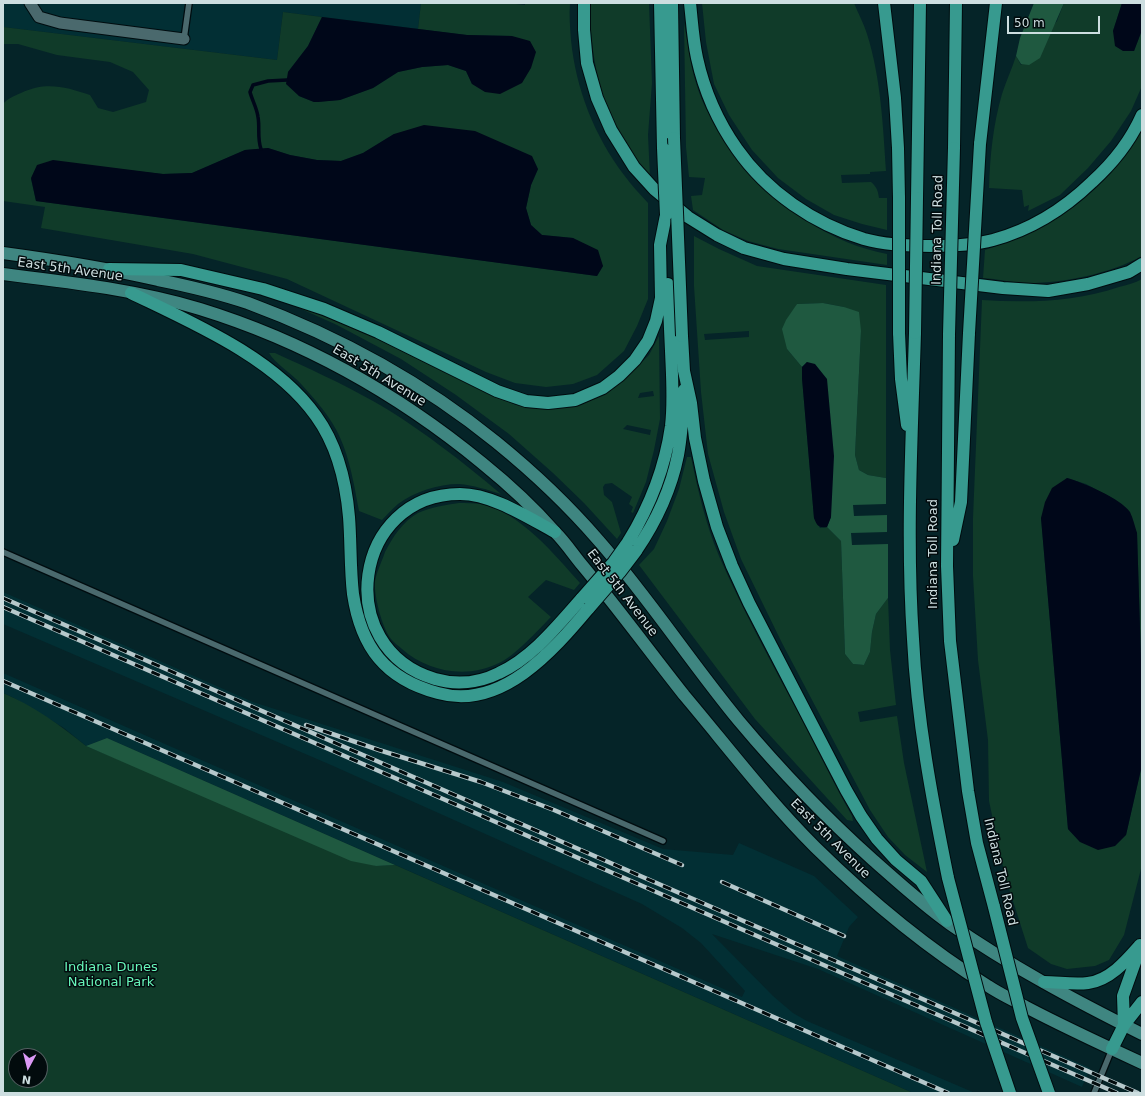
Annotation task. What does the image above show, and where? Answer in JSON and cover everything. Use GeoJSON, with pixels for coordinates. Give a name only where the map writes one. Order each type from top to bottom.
{"type":"FeatureCollection","features":[{"type":"Feature","properties":{"kind":"highway"},"geometry":{"type":"LineString","coordinates":[[584,3],[584,30],[587,63],[597,98],[611,130],[634,167],[654,189],[688,217],[716,235],[744,248],[784,259],[1003,288],[1048,291],[1088,284],[1128,272],[1142,264]]}},
{"type":"Feature","properties":{"kind":"highway"},"geometry":{"type":"LineString","coordinates":[[660,3],[666,215],[676,337],[691,403],[695,438],[704,482],[717,527],[732,566],[744,591],[860,816],[877,839],[896,860],[921,881],[947,921]]}},
{"type":"Feature","properties":{"kind":"highway"},"geometry":{"type":"LineString","coordinates":[[632,547],[657,484],[666,454],[671,426],[676,337],[672,3]]}},
{"type":"Feature","properties":{"kind":"highway"},"geometry":{"type":"LineString","coordinates":[[690,3],[697,57],[708,94],[720,120],[738,149],[759,174],[778,192],[809,215],[837,229],[865,239],[892,244],[948,246],[992,240],[1023,229],[1052,214],[1082,192],[1106,170],[1125,144],[1142,115]]}},
{"type":"Feature","properties":{"kind":"highway"},"geometry":{"type":"LineString","coordinates":[[884,3],[895,98],[898,148],[901,379],[911,461]]}},
{"type":"Feature","properties":{"kind":"highway","name":"Indiana Toll Road"},"geometry":{"type":"LineString","coordinates":[[920,3],[915,333],[909,560],[913,640],[920,716],[932,799],[948,878],[986,1022],[1010,1093]]}},
{"type":"Feature","properties":{"kind":"highway","name":"Indiana Toll Road"},"geometry":{"type":"LineString","coordinates":[[956,3],[949,334],[947,566],[950,641],[968,791],[978,844],[1022,1018],[1049,1093]]}},
{"type":"Feature","properties":{"kind":"highway"},"geometry":{"type":"LineString","coordinates":[[947,566],[961,502],[977,179],[996,3]]}},
{"type":"Feature","properties":{"kind":"highway"},"geometry":{"type":"LineString","coordinates":[[110,269],[181,270],[263,289],[324,309],[378,332],[497,391],[526,401],[548,403],[575,400],[603,388],[619,376],[635,360],[648,341],[656,321],[661,298],[660,245],[666,215]]}},
{"type":"Feature","properties":{"kind":"highway"},"geometry":{"type":"LineString","coordinates":[[131,293],[212,332],[248,354],[275,374],[296,393],[316,416],[334,447],[344,481],[349,516],[353,594],[363,633],[373,653],[386,667],[407,682],[423,690],[444,695],[465,696],[487,692],[505,685],[521,676],[541,659],[585,603],[613,563],[645,538],[658,512],[678,456],[683,414],[684,370]]}},
{"type":"Feature","properties":{"kind":"highway"},"geometry":{"type":"LineString","coordinates":[[555,532],[510,509],[484,498],[461,494],[438,497],[419,503],[399,516],[383,534],[374,553],[368,574],[366,594],[375,628],[384,643],[396,658],[411,669],[445,682],[482,680],[499,674],[514,665],[531,652],[585,603]]}},
{"type":"Feature","properties":{"kind":"highway"},"geometry":{"type":"LineString","coordinates":[[1124,1025],[1123,996],[1141,943]]}},
{"type":"Feature","properties":{"kind":"highway"},"geometry":{"type":"LineString","coordinates":[[1044,982],[1088,983],[1102,979],[1123,965],[1141,943]]}},
{"type":"Feature","properties":{"kind":"highway"},"geometry":{"type":"LineString","coordinates":[[1112,1049],[1124,1025],[1142,1002]]}},
{"type":"Feature","properties":{"kind":"main road","name":"East 5th Avenue"},"geometry":{"type":"LineString","coordinates":[[3,253],[110,269],[195,288],[245,302],[306,326],[356,350],[412,382],[458,413],[498,443],[535,476],[599,541],[636,586],[739,720],[790,778],[844,834],[898,883],[979,944],[1044,982],[1142,1034]]}},
{"type":"Feature","properties":{"kind":"main road","name":"East 5th Avenue"},"geometry":{"type":"LineString","coordinates":[[3,274],[66,282],[131,293],[198,308],[253,327],[304,349],[347,370],[400,402],[483,464],[555,532],[617,607],[673,680],[767,795],[814,846],[867,895],[937,952],[990,988],[1044,1016],[1142,1063]]}},
{"type":"Feature","properties":{"kind":"street"},"geometry":{"type":"LineString","coordinates":[[30,3],[40,17],[60,23],[184,39]]}},
{"type":"Feature","properties":{"kind":"lane"},"geometry":{"type":"LineString","coordinates":[[184,39],[189,3]]}},
{"type":"Feature","properties":{"kind":"lane"},"geometry":{"type":"LineString","coordinates":[[3,552],[663,841]]}},
{"type":"Feature","properties":{"kind":"lane"},"geometry":{"type":"LineString","coordinates":[[1094,1093],[1112,1049]]}},
{"type":"Feature","properties":{"kind":"shaded area"},"geometry":{"type":"Polygon","coordinates":[[[3,3],[421,3],[418,29],[283,12],[277,60],[3,27],[3,3]]]}},
{"type":"Feature","properties":{"kind":"shaded area"},"geometry":{"type":"Polygon","coordinates":[[[1122,3],[1142,3],[1142,30],[1134,51],[1123,51],[1115,46],[1113,31],[1122,3]]]}},
{"type":"Feature","properties":{"kind":"shaded area"},"geometry":{"type":"Polygon","coordinates":[[[322,17],[467,35],[512,36],[530,41],[536,52],[531,68],[522,83],[500,94],[485,92],[472,84],[466,71],[448,65],[422,67],[398,72],[373,88],[340,100],[314,102],[299,96],[286,84],[288,72],[308,46],[322,17]]]}},
{"type":"Feature","properties":{"kind":"shaded area"},"geometry":{"type":"Polygon","coordinates":[[[424,125],[475,131],[532,156],[538,169],[531,185],[526,208],[531,225],[542,235],[573,238],[598,250],[603,266],[597,276],[36,201],[31,178],[37,165],[53,160],[163,174],[192,173],[245,150],[268,148],[290,155],[317,160],[341,161],[363,153],[394,134],[424,125]]]}},
{"type":"Feature","properties":{"kind":"shaded area"},"geometry":{"type":"Polygon","coordinates":[[[807,362],[815,364],[827,379],[834,456],[831,517],[827,527],[819,526],[814,518],[802,378],[802,367],[807,362]]]}},
{"type":"Feature","properties":{"kind":"shaded area"},"geometry":{"type":"Polygon","coordinates":[[[1067,478],[1083,483],[1118,501],[1130,512],[1137,533],[1142,692],[1142,765],[1126,835],[1115,846],[1098,850],[1080,842],[1068,829],[1041,518],[1045,502],[1052,488],[1067,478]]]}},
{"type":"Feature","properties":{"kind":"shaded area"},"geometry":{"type":"Polygon","coordinates":[[[3,592],[253,702],[503,782],[663,849],[733,855],[739,843],[814,876],[858,917],[849,927],[837,956],[1090,1068],[1082,1087],[818,969],[712,934],[773,996],[793,1013],[807,1021],[975,1093],[913,1093],[107,738],[86,746],[64,728],[3,693],[3,673],[742,997],[745,991],[701,943],[682,928],[642,904],[331,765],[3,624],[3,592]]]}},
{"type":"Feature","properties":{"kind":"green space"},"geometry":{"type":"Polygon","coordinates":[[[421,3],[507,3],[525,5],[525,3],[570,3],[570,26],[573,58],[588,111],[595,128],[613,160],[648,203],[648,299],[637,326],[624,351],[597,375],[573,384],[546,387],[515,383],[486,372],[287,279],[193,254],[41,228],[45,207],[3,201],[3,104],[7,100],[30,89],[56,86],[90,95],[98,108],[113,112],[146,102],[149,90],[133,72],[110,62],[57,55],[18,44],[3,44],[3,27],[277,60],[283,12],[322,17],[308,46],[288,72],[299,96],[314,102],[340,100],[373,88],[398,72],[422,67],[448,65],[466,71],[472,84],[512,36],[467,35],[418,29],[421,3]],[[394,134],[363,153],[341,161],[317,160],[290,155],[268,148],[245,150],[192,173],[163,174],[109,168],[31,179],[36,201],[597,276],[603,266],[573,238],[542,235],[531,225],[526,208],[531,185],[538,169],[394,134]]]}},
{"type":"Feature","properties":{"kind":"green space"},"geometry":{"type":"Polygon","coordinates":[[[589,3],[649,3],[652,83],[648,135],[650,177],[621,137],[607,109],[598,80],[595,64],[589,3]]]}},
{"type":"Feature","properties":{"kind":"green space"},"geometry":{"type":"Polygon","coordinates":[[[702,3],[854,3],[866,30],[872,51],[881,102],[886,171],[870,172],[870,174],[841,175],[842,183],[871,182],[877,189],[879,198],[887,198],[887,230],[834,215],[806,199],[778,178],[752,150],[729,115],[714,84],[706,42],[702,3]]]}},
{"type":"Feature","properties":{"kind":"green space"},"geometry":{"type":"Polygon","coordinates":[[[1034,3],[1064,3],[1040,58],[1029,65],[1021,64],[1016,56],[1020,38],[1034,3]]]}},
{"type":"Feature","properties":{"kind":"green space"},"geometry":{"type":"Polygon","coordinates":[[[1064,3],[1122,3],[1113,31],[1134,51],[1142,30],[1142,86],[1131,111],[1111,141],[1088,168],[1060,195],[1028,211],[1029,205],[1024,207],[1022,190],[989,188],[994,129],[1002,94],[1016,56],[1021,65],[1057,21],[1064,3]]]}},
{"type":"Feature","properties":{"kind":"green space"},"geometry":{"type":"Polygon","coordinates":[[[684,23],[692,68],[699,92],[717,128],[743,168],[775,198],[810,223],[847,242],[887,254],[887,265],[778,249],[748,241],[723,230],[693,210],[691,196],[702,195],[705,178],[689,177],[686,147],[684,23]]]}},
{"type":"Feature","properties":{"kind":"green space"},"geometry":{"type":"Polygon","coordinates":[[[1142,129],[1142,256],[1100,273],[1069,280],[1023,283],[983,278],[985,250],[1006,243],[1045,225],[1080,202],[1111,173],[1142,129]]]}},
{"type":"Feature","properties":{"kind":"green space"},"geometry":{"type":"Polygon","coordinates":[[[694,236],[757,266],[886,285],[886,478],[868,475],[859,470],[855,455],[861,331],[844,307],[823,303],[797,304],[787,349],[802,367],[814,518],[820,528],[827,527],[841,541],[845,654],[853,664],[864,665],[870,652],[876,614],[888,598],[890,650],[896,705],[858,712],[860,722],[897,716],[904,763],[927,872],[905,855],[888,837],[870,810],[782,643],[741,559],[724,512],[708,454],[701,392],[694,286],[694,236]],[[749,331],[704,334],[705,340],[749,337],[749,331]]]}},
{"type":"Feature","properties":{"kind":"green space"},"geometry":{"type":"Polygon","coordinates":[[[1142,279],[1142,692],[1137,533],[1116,500],[1086,484],[1067,478],[1041,518],[1068,829],[1080,842],[1126,835],[1142,765],[1142,865],[1124,935],[1109,960],[1095,966],[1067,969],[1051,964],[1028,948],[1005,876],[989,801],[988,740],[978,660],[973,576],[973,518],[982,300],[1034,301],[1086,296],[1131,284],[1142,279]]]}},
{"type":"Feature","properties":{"kind":"green space"},"geometry":{"type":"Polygon","coordinates":[[[288,303],[353,327],[488,393],[516,405],[544,408],[600,395],[625,379],[649,355],[659,336],[660,419],[646,482],[633,513],[631,512],[633,507],[629,504],[632,497],[612,483],[605,484],[603,487],[604,495],[612,502],[621,533],[617,539],[584,503],[509,434],[456,395],[401,359],[337,325],[288,303]],[[653,391],[640,393],[638,398],[654,396],[653,391]],[[627,425],[623,429],[650,435],[651,430],[627,425]]]}},
{"type":"Feature","properties":{"kind":"green space"},"geometry":{"type":"Polygon","coordinates":[[[823,303],[844,307],[859,312],[861,331],[855,455],[859,470],[868,475],[886,478],[886,504],[853,505],[854,516],[887,515],[887,532],[851,533],[852,545],[888,544],[888,598],[876,614],[870,652],[864,665],[853,664],[845,654],[841,541],[827,527],[831,517],[807,362],[802,367],[787,349],[782,329],[786,320],[797,304],[823,303]]]}},
{"type":"Feature","properties":{"kind":"green space"},"geometry":{"type":"Polygon","coordinates":[[[269,353],[275,353],[324,376],[361,394],[390,411],[439,445],[501,494],[470,485],[451,484],[435,487],[411,496],[398,504],[382,520],[359,511],[349,463],[341,439],[335,428],[323,409],[309,393],[275,361],[269,353]]]}},
{"type":"Feature","properties":{"kind":"green space"},"geometry":{"type":"Polygon","coordinates":[[[687,457],[691,457],[706,520],[727,575],[764,649],[852,816],[853,821],[847,820],[755,719],[639,565],[654,549],[667,521],[679,489],[687,457]]]}},
{"type":"Feature","properties":{"kind":"green space"},"geometry":{"type":"Polygon","coordinates":[[[459,503],[481,504],[509,516],[523,525],[548,548],[580,583],[574,590],[546,580],[528,597],[551,617],[505,660],[487,668],[461,672],[448,671],[424,663],[412,657],[394,642],[384,626],[375,592],[375,581],[385,552],[403,525],[413,516],[428,509],[459,503]]]}},
{"type":"Feature","properties":{"kind":"green space","name":"Indiana Dunes National Park"},"geometry":{"type":"Polygon","coordinates":[[[3,693],[46,716],[86,746],[376,866],[395,865],[913,1093],[3,1093],[3,693]]]}},
{"type":"Feature","properties":{"kind":"green space"},"geometry":{"type":"Polygon","coordinates":[[[107,738],[395,865],[376,866],[351,861],[86,746],[107,738]]]}},
{"type":"Feature","properties":{"kind":"waterway"},"geometry":{"type":"LineString","coordinates":[[261,149],[259,141],[259,121],[250,92],[253,85],[268,81],[287,80]]}},
{"type":"Feature","properties":{"kind":"railway"},"geometry":{"type":"LineString","coordinates":[[3,598],[1138,1093]]}},
{"type":"Feature","properties":{"kind":"railway"},"geometry":{"type":"LineString","coordinates":[[3,607],[1117,1093]]}},
{"type":"Feature","properties":{"kind":"railway"},"geometry":{"type":"LineString","coordinates":[[3,681],[948,1093]]}},
{"type":"Feature","properties":{"kind":"railway"},"geometry":{"type":"LineString","coordinates":[[306,725],[481,782],[554,810],[682,865]]}},
{"type":"Feature","properties":{"kind":"railway"},"geometry":{"type":"LineString","coordinates":[[722,882],[844,936]]}}]}
